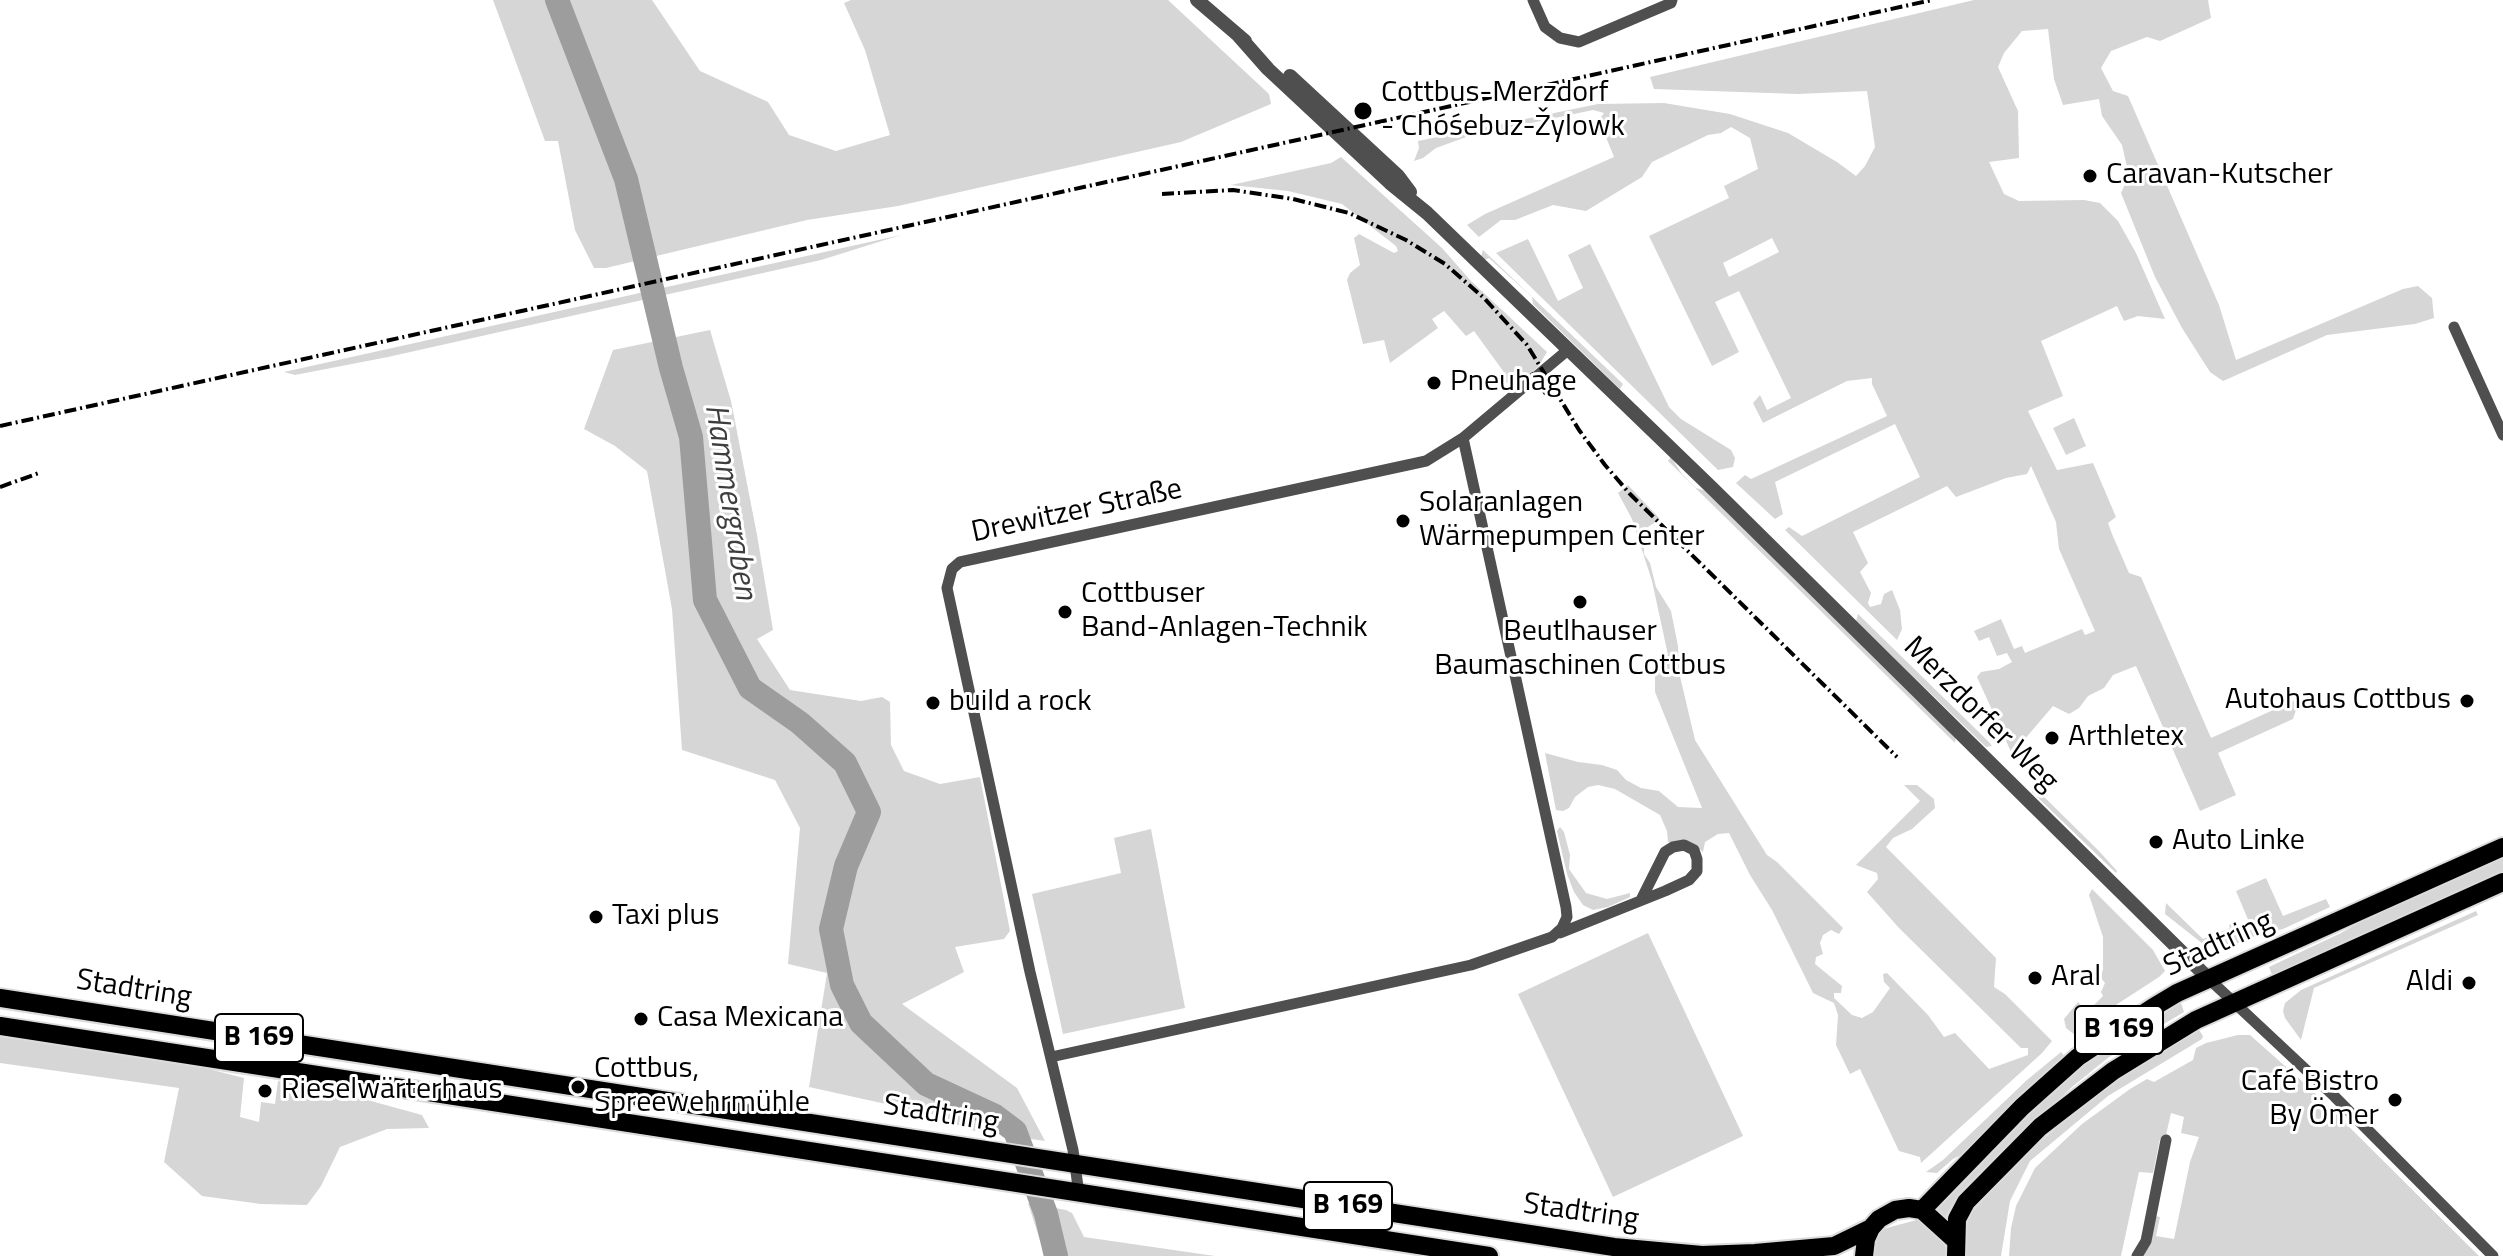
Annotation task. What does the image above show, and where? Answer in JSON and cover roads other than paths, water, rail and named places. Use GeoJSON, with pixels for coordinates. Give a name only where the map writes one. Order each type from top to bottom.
{"type":"FeatureCollection","features":[{"type":"Feature","properties":{"kind":"main road","name":"Stadtring"},"geometry":{"type":"LineString","coordinates":[[1922,1210],[2022,1107],[2078,1057],[2177,993],[2503,847]]}},
{"type":"Feature","properties":{"kind":"main road","name":"Stadtring"},"geometry":{"type":"LineString","coordinates":[[1955,1248],[1957,1219],[1966,1202],[2040,1127],[2113,1071],[2196,1020],[2503,882]]}},
{"type":"Feature","properties":{"kind":"main road","name":"Stadtring"},"geometry":{"type":"LineString","coordinates":[[0,998],[1614,1247],[1702,1255],[1834,1246],[1871,1228],[1895,1210],[1909,1208],[1922,1210],[1955,1248]]}},
{"type":"Feature","properties":{"kind":"main road","name":"Stadtring"},"geometry":{"type":"LineString","coordinates":[[0,1026],[1489,1256]]}},
{"type":"Feature","properties":{"kind":"main road"},"geometry":{"type":"LineString","coordinates":[[1864,1256],[1871,1228]]}},
{"type":"Feature","properties":{"kind":"street","name":"Merzdorfer Weg"},"geometry":{"type":"LineString","coordinates":[[1197,0],[1285,73],[1398,176],[1427,213],[1961,732],[2209,979],[2324,1086],[2493,1256]]}},
{"type":"Feature","properties":{"kind":"street"},"geometry":{"type":"LineString","coordinates":[[1533,0],[1545,27],[1560,38],[1579,42],[1672,0]]}},
{"type":"Feature","properties":{"kind":"street"},"geometry":{"type":"LineString","coordinates":[[2454,327],[2503,435]]}},
{"type":"Feature","properties":{"kind":"street","name":"Drewitzer Straße"},"geometry":{"type":"LineString","coordinates":[[1070,1192],[1075,1164],[947,588],[952,569],[960,562],[1426,461],[1463,438],[1569,349]]}},
{"type":"Feature","properties":{"kind":"street"},"geometry":{"type":"LineString","coordinates":[[1463,438],[1566,907],[1566,923],[1552,937]]}},
{"type":"Feature","properties":{"kind":"street"},"geometry":{"type":"LineString","coordinates":[[1051,1057],[1471,965],[1552,937],[1641,900],[1689,880],[1697,871],[1694,850],[1684,845],[1665,852],[1641,900]]}},
{"type":"Feature","properties":{"kind":"street"},"geometry":{"type":"LineString","coordinates":[[72,1037],[76,1010]]}},
{"type":"Feature","properties":{"kind":"street"},"geometry":{"type":"LineString","coordinates":[[514,1105],[518,1077]]}},
{"type":"Feature","properties":{"kind":"street"},"geometry":{"type":"LineString","coordinates":[[2137,1256],[2146,1241],[2166,1140]]}},
{"type":"Feature","properties":{"kind":"waterway","name":"Hammergraben"},"geometry":{"type":"LineString","coordinates":[[557,0],[626,179],[671,368],[691,437],[705,600],[750,688],[800,723],[845,763],[869,812],[846,866],[831,929],[842,985],[861,1023],[926,1084],[995,1116],[1015,1131],[1046,1214],[1056,1256]]}},
{"type":"Feature","properties":{"kind":"railway"},"geometry":{"type":"LineString","coordinates":[[0,426],[1932,0]]}},
{"type":"Feature","properties":{"kind":"railway"},"geometry":{"type":"LineString","coordinates":[[1162,194],[1233,190],[1293,199],[1349,213],[1406,240],[1445,264],[1484,298],[1527,345],[1579,430],[1630,494],[1897,757]]}},
{"type":"Feature","properties":{"kind":"railway"},"geometry":{"type":"LineString","coordinates":[[1531,373],[1546,394]]}},
{"type":"Feature","properties":{"kind":"railway"},"geometry":{"type":"LineString","coordinates":[[0,487],[39,473]]}},
{"type":"Feature","properties":{"kind":"place","name":"Cottbus-Merzdorf - Chóśebuz-Žylowk"},"geometry":{"type":"Point","coordinates":[1363,111]}},
{"type":"Feature","properties":{"kind":"place","name":"Caravan-Kutscher"},"geometry":{"type":"Point","coordinates":[2090,176]}},
{"type":"Feature","properties":{"kind":"place","name":"Pneuhage"},"geometry":{"type":"Point","coordinates":[1434,383]}},
{"type":"Feature","properties":{"kind":"place","name":"Solaranlagen Wärmepumpen Center"},"geometry":{"type":"Point","coordinates":[1403,521]}},
{"type":"Feature","properties":{"kind":"place","name":"Beutlhauser Baumaschinen Cottbus"},"geometry":{"type":"Point","coordinates":[1580,602]}},
{"type":"Feature","properties":{"kind":"place","name":"Cottbuser Band-Anlagen-Technik"},"geometry":{"type":"Point","coordinates":[1065,612]}},
{"type":"Feature","properties":{"kind":"place","name":"Autohaus Cottbus"},"geometry":{"type":"Point","coordinates":[2467,701]}},
{"type":"Feature","properties":{"kind":"place","name":"build a rock"},"geometry":{"type":"Point","coordinates":[933,703]}},
{"type":"Feature","properties":{"kind":"place","name":"Arthletex"},"geometry":{"type":"Point","coordinates":[2052,738]}},
{"type":"Feature","properties":{"kind":"place","name":"Auto Linke"},"geometry":{"type":"Point","coordinates":[2156,842]}},
{"type":"Feature","properties":{"kind":"place","name":"Taxi plus"},"geometry":{"type":"Point","coordinates":[596,917]}},
{"type":"Feature","properties":{"kind":"place","name":"Aral"},"geometry":{"type":"Point","coordinates":[2035,978]}},
{"type":"Feature","properties":{"kind":"place","name":"Aldi"},"geometry":{"type":"Point","coordinates":[2469,983]}},
{"type":"Feature","properties":{"kind":"place","name":"Casa Mexicana"},"geometry":{"type":"Point","coordinates":[641,1019]}},
{"type":"Feature","properties":{"kind":"place","name":"Cottbus, Spreewehrmühle"},"geometry":{"type":"Point","coordinates":[578,1087]}},
{"type":"Feature","properties":{"kind":"place","name":"Rieselwärterhaus"},"geometry":{"type":"Point","coordinates":[265,1091]}},
{"type":"Feature","properties":{"kind":"place","name":"Café Bistro By Ömer"},"geometry":{"type":"Point","coordinates":[2395,1100]}}]}
